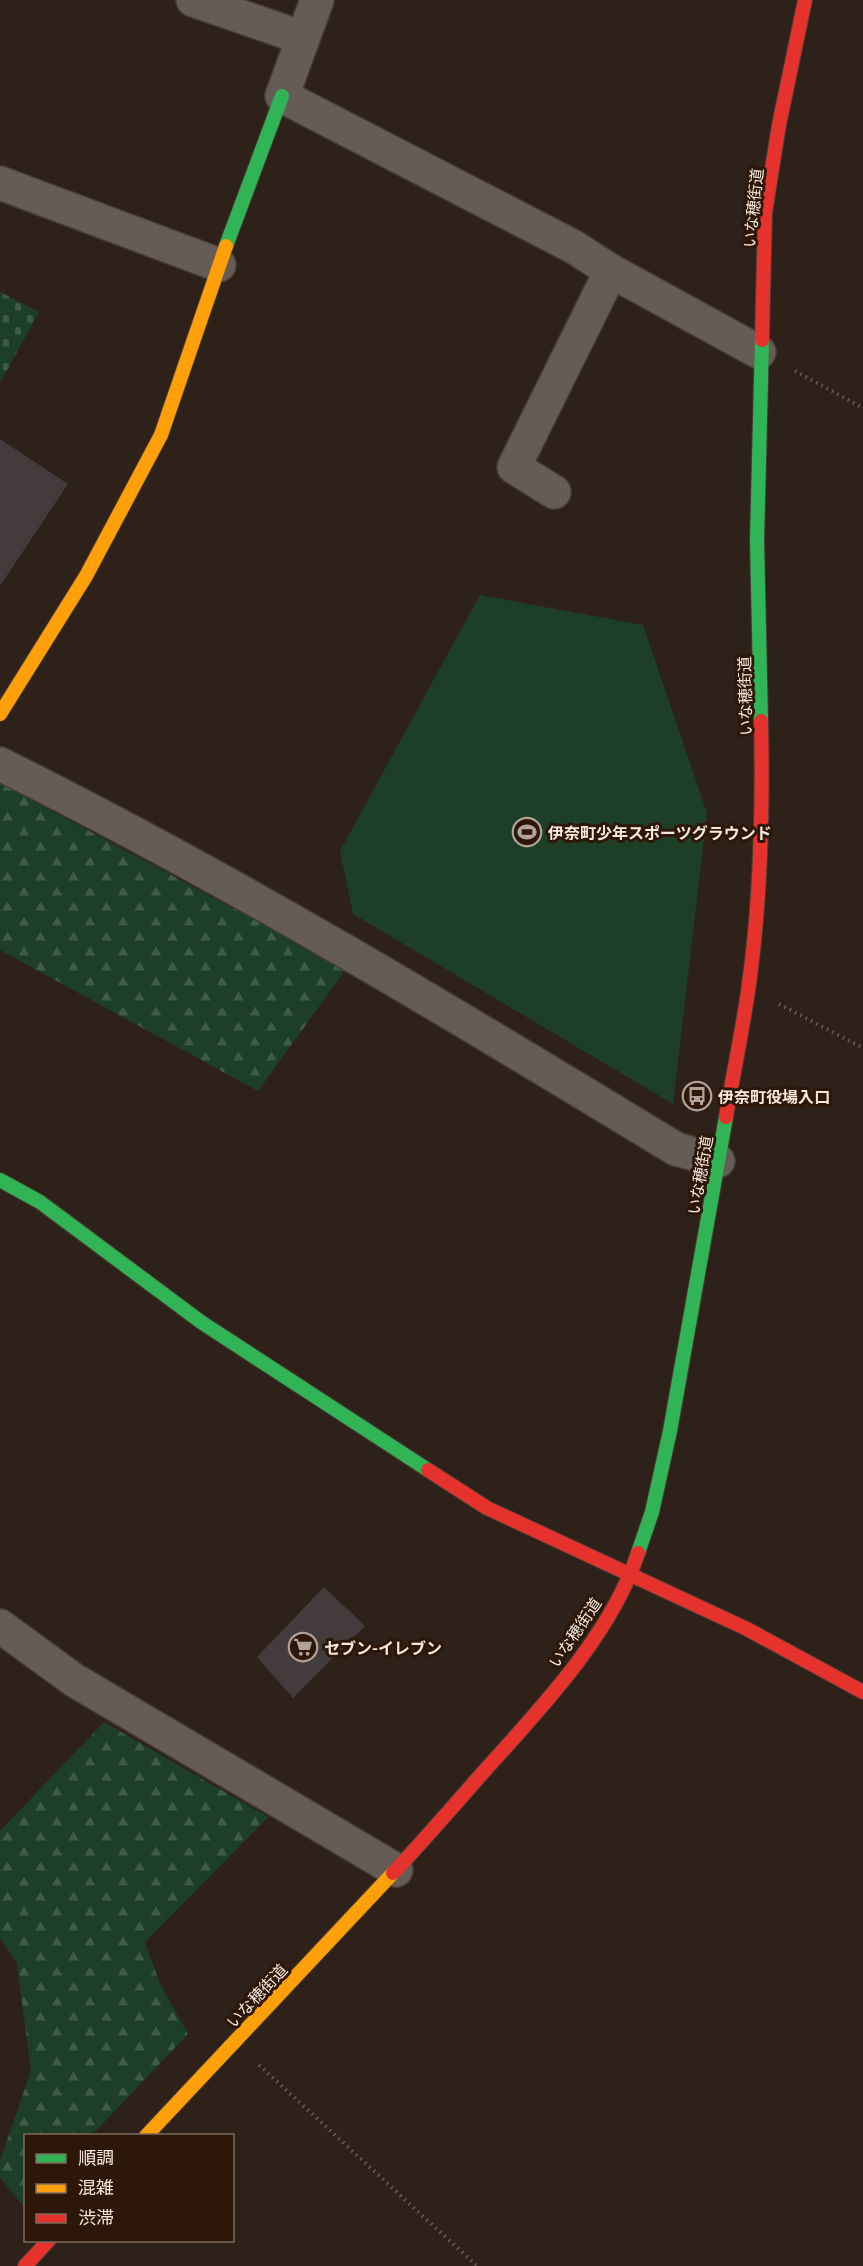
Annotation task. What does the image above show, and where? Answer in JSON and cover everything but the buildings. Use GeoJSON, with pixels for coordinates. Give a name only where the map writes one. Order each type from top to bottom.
{"type":"FeatureCollection","features":[{"type":"Feature","properties":{"kind":"street"},"geometry":{"type":"LineString","coordinates":[[193,0],[303,38]]}},
{"type":"Feature","properties":{"kind":"street"},"geometry":{"type":"LineString","coordinates":[[0,714],[86,576],[161,435],[219,265],[317,0]]}},
{"type":"Feature","properties":{"kind":"street","name":"いな穂街道"},"geometry":{"type":"LineString","coordinates":[[148,2134],[396,1870],[525,1726],[587,1648],[631,1575],[652,1512],[670,1431],[747,991],[761,841],[757,540],[759,352],[765,213],[779,124],[805,0]]}},
{"type":"Feature","properties":{"kind":"street"},"geometry":{"type":"LineString","coordinates":[[282,96],[574,247],[611,271],[759,352]]}},
{"type":"Feature","properties":{"kind":"street"},"geometry":{"type":"LineString","coordinates":[[0,183],[219,265]]}},
{"type":"Feature","properties":{"kind":"street"},"geometry":{"type":"LineString","coordinates":[[554,492],[514,467],[611,271]]}},
{"type":"Feature","properties":{"kind":"street"},"geometry":{"type":"LineString","coordinates":[[0,764],[122,825],[367,962],[676,1149],[718,1161]]}},
{"type":"Feature","properties":{"kind":"street"},"geometry":{"type":"LineString","coordinates":[[0,1180],[40,1202],[201,1322],[487,1508],[747,1629],[863,1692]]}},
{"type":"Feature","properties":{"kind":"street"},"geometry":{"type":"LineString","coordinates":[[0,1626],[74,1680],[396,1870]]}},
{"type":"Feature","properties":{"kind":"street"},"geometry":{"type":"LineString","coordinates":[[25,2266],[47,2242]]}},
{"type":"Feature","properties":{"kind":"path"},"geometry":{"type":"LineString","coordinates":[[759,352],[863,408]]}},
{"type":"Feature","properties":{"kind":"path"},"geometry":{"type":"LineString","coordinates":[[747,991],[781,1005],[863,1048]]}},
{"type":"Feature","properties":{"kind":"path"},"geometry":{"type":"LineString","coordinates":[[234,2042],[477,2266]]}},
{"type":"Feature","properties":{"kind":"green space"},"geometry":{"type":"Polygon","coordinates":[[[0,292],[39,312],[0,383],[0,292]]]}},
{"type":"Feature","properties":{"kind":"green space","name":"伊奈町少年スポーツグラウンド"},"geometry":{"type":"Polygon","coordinates":[[[480,595],[643,625],[707,813],[673,1104],[353,914],[340,851],[480,595]]]}},
{"type":"Feature","properties":{"kind":"green space"},"geometry":{"type":"Polygon","coordinates":[[[0,783],[346,969],[258,1091],[0,950],[0,783]]]}},
{"type":"Feature","properties":{"kind":"green space"},"geometry":{"type":"Polygon","coordinates":[[[104,1722],[268,1817],[145,1942],[160,1984],[188,2034],[93,2134],[24,2134],[24,2207],[0,2177],[0,2161],[31,2071],[17,1964],[0,1938],[0,1831],[104,1722]]]}},
{"type":"Feature","properties":{"kind":"traffic: fast"},"geometry":{"type":"LineString","coordinates":[[226,246],[282,96]]}},
{"type":"Feature","properties":{"kind":"traffic: fast"},"geometry":{"type":"LineString","coordinates":[[761,721],[757,540],[762,340]]}},
{"type":"Feature","properties":{"kind":"traffic: fast"},"geometry":{"type":"LineString","coordinates":[[638,1553],[652,1512],[670,1431],[726,1117]]}},
{"type":"Feature","properties":{"kind":"traffic: fast"},"geometry":{"type":"LineString","coordinates":[[0,1180],[40,1202],[201,1322],[428,1470]]}},
{"type":"Feature","properties":{"kind":"traffic: slow"},"geometry":{"type":"LineString","coordinates":[[0,714],[86,576],[161,435],[226,246]]}},
{"type":"Feature","properties":{"kind":"traffic: slow"},"geometry":{"type":"LineString","coordinates":[[148,2134],[393,1873]]}},
{"type":"Feature","properties":{"kind":"traffic: jam"},"geometry":{"type":"LineString","coordinates":[[762,340],[765,213],[779,125],[805,0]]}},
{"type":"Feature","properties":{"kind":"traffic: jam"},"geometry":{"type":"LineString","coordinates":[[726,1117],[746,1007],[756,924],[762,788],[761,721]]}},
{"type":"Feature","properties":{"kind":"traffic: jam"},"geometry":{"type":"LineString","coordinates":[[428,1470],[487,1508],[747,1629],[863,1692]]}},
{"type":"Feature","properties":{"kind":"traffic: jam"},"geometry":{"type":"LineString","coordinates":[[393,1873],[531,1720],[574,1667],[611,1612],[638,1553]]}},
{"type":"Feature","properties":{"kind":"traffic: jam"},"geometry":{"type":"LineString","coordinates":[[25,2266],[47,2242]]}},
{"type":"Feature","properties":{"kind":"place","name":"伊奈町少年スポーツグラウンド"},"geometry":{"type":"Point","coordinates":[527,832]}},
{"type":"Feature","properties":{"kind":"place","name":"伊奈町役場入口"},"geometry":{"type":"Point","coordinates":[697,1096]}},
{"type":"Feature","properties":{"kind":"place","name":"セブン-イレブン"},"geometry":{"type":"Point","coordinates":[303,1647]}}]}
